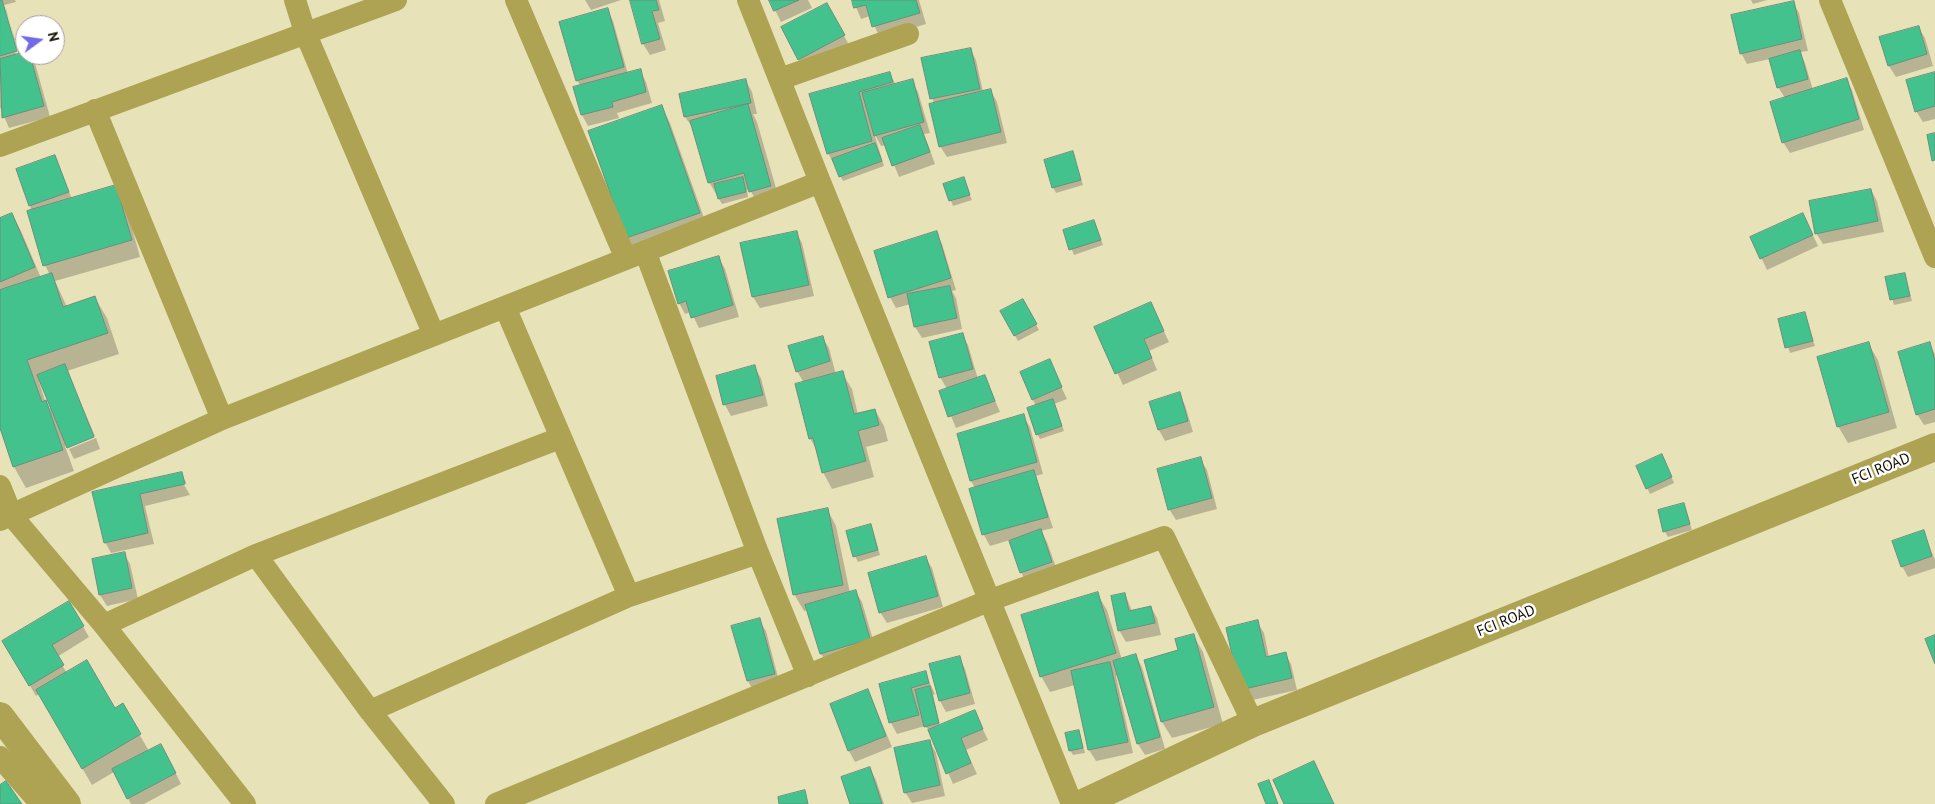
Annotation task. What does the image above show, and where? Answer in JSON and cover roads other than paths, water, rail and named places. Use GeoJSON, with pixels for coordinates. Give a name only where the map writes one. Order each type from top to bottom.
{"type":"FeatureCollection","features":[{"type":"Feature","properties":{"kind":"street"},"geometry":{"type":"LineString","coordinates":[[295,0],[305,32],[434,335]]}},
{"type":"Feature","properties":{"kind":"street"},"geometry":{"type":"LineString","coordinates":[[0,146],[396,0]]}},
{"type":"Feature","properties":{"kind":"street"},"geometry":{"type":"LineString","coordinates":[[516,0],[635,255],[808,676]]}},
{"type":"Feature","properties":{"kind":"street"},"geometry":{"type":"LineString","coordinates":[[748,0],[988,601],[1072,804]]}},
{"type":"Feature","properties":{"kind":"street"},"geometry":{"type":"LineString","coordinates":[[1830,0],[1935,257]]}},
{"type":"Feature","properties":{"kind":"street"},"geometry":{"type":"LineString","coordinates":[[780,79],[908,34]]}},
{"type":"Feature","properties":{"kind":"street"},"geometry":{"type":"LineString","coordinates":[[95,110],[222,419]]}},
{"type":"Feature","properties":{"kind":"street"},"geometry":{"type":"LineString","coordinates":[[6,518],[222,419],[820,182]]}},
{"type":"Feature","properties":{"kind":"street"},"geometry":{"type":"LineString","coordinates":[[505,307],[629,596]]}},
{"type":"Feature","properties":{"kind":"street"},"geometry":{"type":"LineString","coordinates":[[104,625],[256,555],[560,438]]}},
{"type":"Feature","properties":{"kind":"street","name":"FCI ROAD"},"geometry":{"type":"LineString","coordinates":[[1081,804],[1253,723],[1935,447]]}},
{"type":"Feature","properties":{"kind":"street"},"geometry":{"type":"LineString","coordinates":[[0,486],[6,518],[104,625],[245,804]]}},
{"type":"Feature","properties":{"kind":"street"},"geometry":{"type":"LineString","coordinates":[[496,804],[988,601],[1164,537],[1253,723]]}},
{"type":"Feature","properties":{"kind":"street"},"geometry":{"type":"LineString","coordinates":[[370,711],[629,596],[758,553]]}},
{"type":"Feature","properties":{"kind":"street"},"geometry":{"type":"LineString","coordinates":[[256,555],[370,711],[444,804]]}},
{"type":"Feature","properties":{"kind":"street"},"geometry":{"type":"LineString","coordinates":[[0,716],[67,804]]}},
{"type":"Feature","properties":{"kind":"street"},"geometry":{"type":"LineString","coordinates":[[0,757],[41,804]]}}]}
